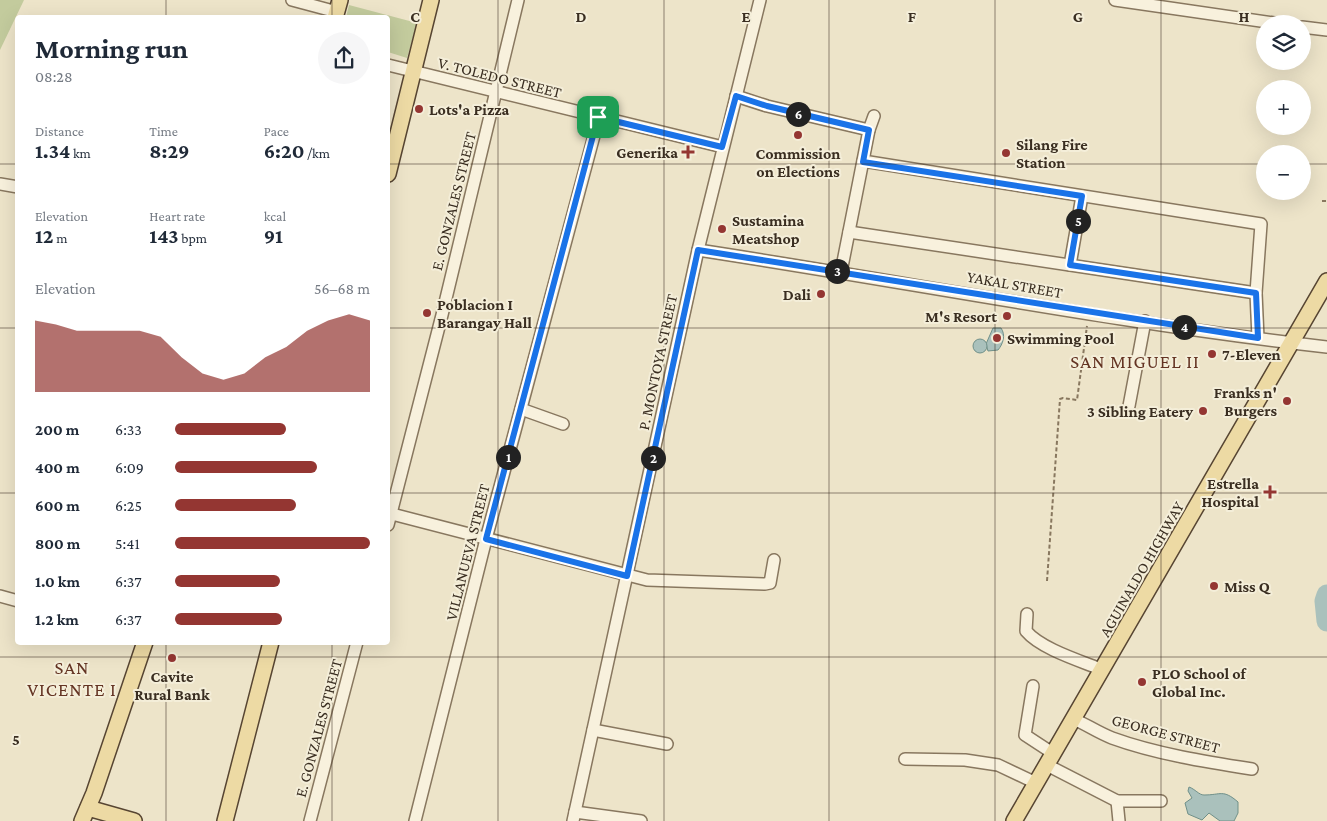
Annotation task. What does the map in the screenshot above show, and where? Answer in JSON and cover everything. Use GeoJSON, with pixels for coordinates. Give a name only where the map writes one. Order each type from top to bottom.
{"type":"FeatureCollection","features":[{"type":"Feature","properties":{"kind":"main road"},"geometry":{"type":"LineString","coordinates":[[390,166],[431,0]]}},
{"type":"Feature","properties":{"kind":"main road","name":"AGUINALDO HIGHWAY"},"geometry":{"type":"LineString","coordinates":[[1014,821],[1327,281]]}},
{"type":"Feature","properties":{"kind":"main road"},"geometry":{"type":"LineString","coordinates":[[134,821],[85,814],[144,645]]}},
{"type":"Feature","properties":{"kind":"main road"},"geometry":{"type":"LineString","coordinates":[[225,821],[270,645]]}},
{"type":"Feature","properties":{"kind":"street"},"geometry":{"type":"LineString","coordinates":[[292,0],[337,10]]}},
{"type":"Feature","properties":{"kind":"street","name":"E. GONZALES STREET"},"geometry":{"type":"LineString","coordinates":[[390,510],[442,315],[518,0]]}},
{"type":"Feature","properties":{"kind":"street","name":"P. MONTOYA STREET"},"geometry":{"type":"LineString","coordinates":[[574,816],[698,250],[760,0]]}},
{"type":"Feature","properties":{"kind":"street"},"geometry":{"type":"LineString","coordinates":[[1115,0],[1256,20]]}},
{"type":"Feature","properties":{"kind":"street"},"geometry":{"type":"LineString","coordinates":[[1311,28],[1327,30]]}},
{"type":"Feature","properties":{"kind":"street","name":"V. TOLEDO STREET"},"geometry":{"type":"LineString","coordinates":[[390,66],[722,147]]}},
{"type":"Feature","properties":{"kind":"street"},"geometry":{"type":"LineString","coordinates":[[736,96],[767,106],[869,130]]}},
{"type":"Feature","properties":{"kind":"street"},"geometry":{"type":"LineString","coordinates":[[841,272],[869,130],[874,116]]}},
{"type":"Feature","properties":{"kind":"street","name":"VILLANUEVA STREET"},"geometry":{"type":"LineString","coordinates":[[415,821],[486,539],[598,117]]}},
{"type":"Feature","properties":{"kind":"street"},"geometry":{"type":"LineString","coordinates":[[863,162],[1261,224],[1256,293],[1258,338]]}},
{"type":"Feature","properties":{"kind":"street"},"geometry":{"type":"LineString","coordinates":[[0,184],[15,186]]}},
{"type":"Feature","properties":{"kind":"street"},"geometry":{"type":"LineString","coordinates":[[1070,265],[1082,196]]}},
{"type":"Feature","properties":{"kind":"street"},"geometry":{"type":"LineString","coordinates":[[849,232],[1256,293]]}},
{"type":"Feature","properties":{"kind":"street","name":"YAKAL STREET"},"geometry":{"type":"LineString","coordinates":[[698,250],[1089,313],[1327,347]]}},
{"type":"Feature","properties":{"kind":"street"},"geometry":{"type":"LineString","coordinates":[[1129,406],[1145,321]]}},
{"type":"Feature","properties":{"kind":"street"},"geometry":{"type":"LineString","coordinates":[[521,409],[563,424]]}},
{"type":"Feature","properties":{"kind":"street"},"geometry":{"type":"LineString","coordinates":[[390,518],[486,539],[627,576],[662,581],[765,584],[770,583],[772,578],[774,560]]}},
{"type":"Feature","properties":{"kind":"street"},"geometry":{"type":"LineString","coordinates":[[0,596],[15,600]]}},
{"type":"Feature","properties":{"kind":"street"},"geometry":{"type":"LineString","coordinates":[[1027,614],[1026,631],[1029,635],[1054,649],[1103,670]]}},
{"type":"Feature","properties":{"kind":"street","name":"E. GONZALES STREET"},"geometry":{"type":"LineString","coordinates":[[310,821],[356,645]]}},
{"type":"Feature","properties":{"kind":"street"},"geometry":{"type":"LineString","coordinates":[[1033,686],[1025,735],[1051,760],[1118,801],[1161,801]]}},
{"type":"Feature","properties":{"kind":"street","name":"GEORGE STREET"},"geometry":{"type":"LineString","coordinates":[[1074,719],[1112,738],[1209,762],[1252,769]]}},
{"type":"Feature","properties":{"kind":"street"},"geometry":{"type":"LineString","coordinates":[[594,730],[666,744]]}},
{"type":"Feature","properties":{"kind":"street"},"geometry":{"type":"LineString","coordinates":[[906,759],[965,760],[998,765],[1036,783]]}},
{"type":"Feature","properties":{"kind":"street"},"geometry":{"type":"LineString","coordinates":[[1118,801],[1119,821]]}},
{"type":"Feature","properties":{"kind":"street"},"geometry":{"type":"LineString","coordinates":[[574,816],[641,821]]}},
{"type":"Feature","properties":{"kind":"path"},"geometry":{"type":"LineString","coordinates":[[1322,201],[1327,201]]}},
{"type":"Feature","properties":{"kind":"path"},"geometry":{"type":"LineString","coordinates":[[1048,581],[1060,400],[1063,398],[1077,400],[1089,313]]}},
{"type":"Feature","properties":{"kind":"green space"},"geometry":{"type":"Polygon","coordinates":[[[0,0],[24,0],[17,15],[15,15],[0,50],[0,0]]]}},
{"type":"Feature","properties":{"kind":"green space"},"geometry":{"type":"Polygon","coordinates":[[[349,5],[387,15],[346,15],[349,5]]]}},
{"type":"Feature","properties":{"kind":"green space"},"geometry":{"type":"Polygon","coordinates":[[[390,16],[417,23],[407,58],[390,53],[390,16]]]}},
{"type":"Feature","properties":{"kind":"water","name":"Swimming Pool"},"geometry":{"type":"Polygon","coordinates":[[[993,328],[1001,328],[1003,339],[998,350],[988,351],[986,344],[993,328]]]}},
{"type":"Feature","properties":{"kind":"water","name":"Swimming Pool"},"geometry":{"type":"Polygon","coordinates":[[[980,339],[985,341],[987,346],[985,351],[980,353],[975,351],[973,346],[975,341],[980,339]]]}},
{"type":"Feature","properties":{"kind":"water"},"geometry":{"type":"Polygon","coordinates":[[[1189,787],[1202,795],[1225,794],[1233,798],[1238,802],[1238,813],[1234,821],[1220,821],[1209,813],[1202,820],[1188,814],[1185,803],[1192,798],[1188,791],[1189,787]]]}},
{"type":"Feature","properties":{"kind":"waterway"},"geometry":{"type":"LineString","coordinates":[[1327,595],[1325,601],[1327,621]]}},
{"type":"Feature","properties":{"kind":"place","name":"Lots'a Pizza"},"geometry":{"type":"Point","coordinates":[419,109]}},
{"type":"Feature","properties":{"kind":"place","name":"Commission on Elections"},"geometry":{"type":"Point","coordinates":[798,135]}},
{"type":"Feature","properties":{"kind":"place","name":"Generika"},"geometry":{"type":"Point","coordinates":[688,152]}},
{"type":"Feature","properties":{"kind":"place","name":"Silang Fire Station"},"geometry":{"type":"Point","coordinates":[1006,153]}},
{"type":"Feature","properties":{"kind":"place","name":"Sustamina Meatshop"},"geometry":{"type":"Point","coordinates":[722,229]}},
{"type":"Feature","properties":{"kind":"place","name":"Dali"},"geometry":{"type":"Point","coordinates":[821,294]}},
{"type":"Feature","properties":{"kind":"place","name":"Poblacion I Barangay Hall"},"geometry":{"type":"Point","coordinates":[427,313]}},
{"type":"Feature","properties":{"kind":"place","name":"M's Resort"},"geometry":{"type":"Point","coordinates":[1007,316]}},
{"type":"Feature","properties":{"kind":"place","name":"Swimming Pool"},"geometry":{"type":"Point","coordinates":[997,338]}},
{"type":"Feature","properties":{"kind":"place","name":"7-Eleven"},"geometry":{"type":"Point","coordinates":[1212,354]}},
{"type":"Feature","properties":{"kind":"place","name":"Franks n' Burgers"},"geometry":{"type":"Point","coordinates":[1287,401]}},
{"type":"Feature","properties":{"kind":"place","name":"3 Sibling Eatery"},"geometry":{"type":"Point","coordinates":[1203,411]}},
{"type":"Feature","properties":{"kind":"place","name":"Estrella Hospital"},"geometry":{"type":"Point","coordinates":[1270,492]}},
{"type":"Feature","properties":{"kind":"place","name":"Miss Q"},"geometry":{"type":"Point","coordinates":[1214,586]}},
{"type":"Feature","properties":{"kind":"place","name":"Cavite Rural Bank"},"geometry":{"type":"Point","coordinates":[172,658]}},
{"type":"Feature","properties":{"kind":"place","name":"PLO School of Global Inc."},"geometry":{"type":"Point","coordinates":[1142,682]}},
{"type":"Feature","properties":{"kind":"district","name":"SAN MIGUEL II"},"geometry":{"type":"Point","coordinates":[1135,361]}},
{"type":"Feature","properties":{"kind":"district","name":"SAN VICENTE I"},"geometry":{"type":"Point","coordinates":[72,678]}},
{"type":"Feature","properties":{"kind":"route"},"geometry":{"type":"LineString","coordinates":[[736,96],[767,106],[869,130],[863,162],[1082,196],[1070,265],[1256,293],[1258,338],[1089,313],[698,250],[627,576],[486,539],[598,117],[722,147],[736,96]]}}]}
